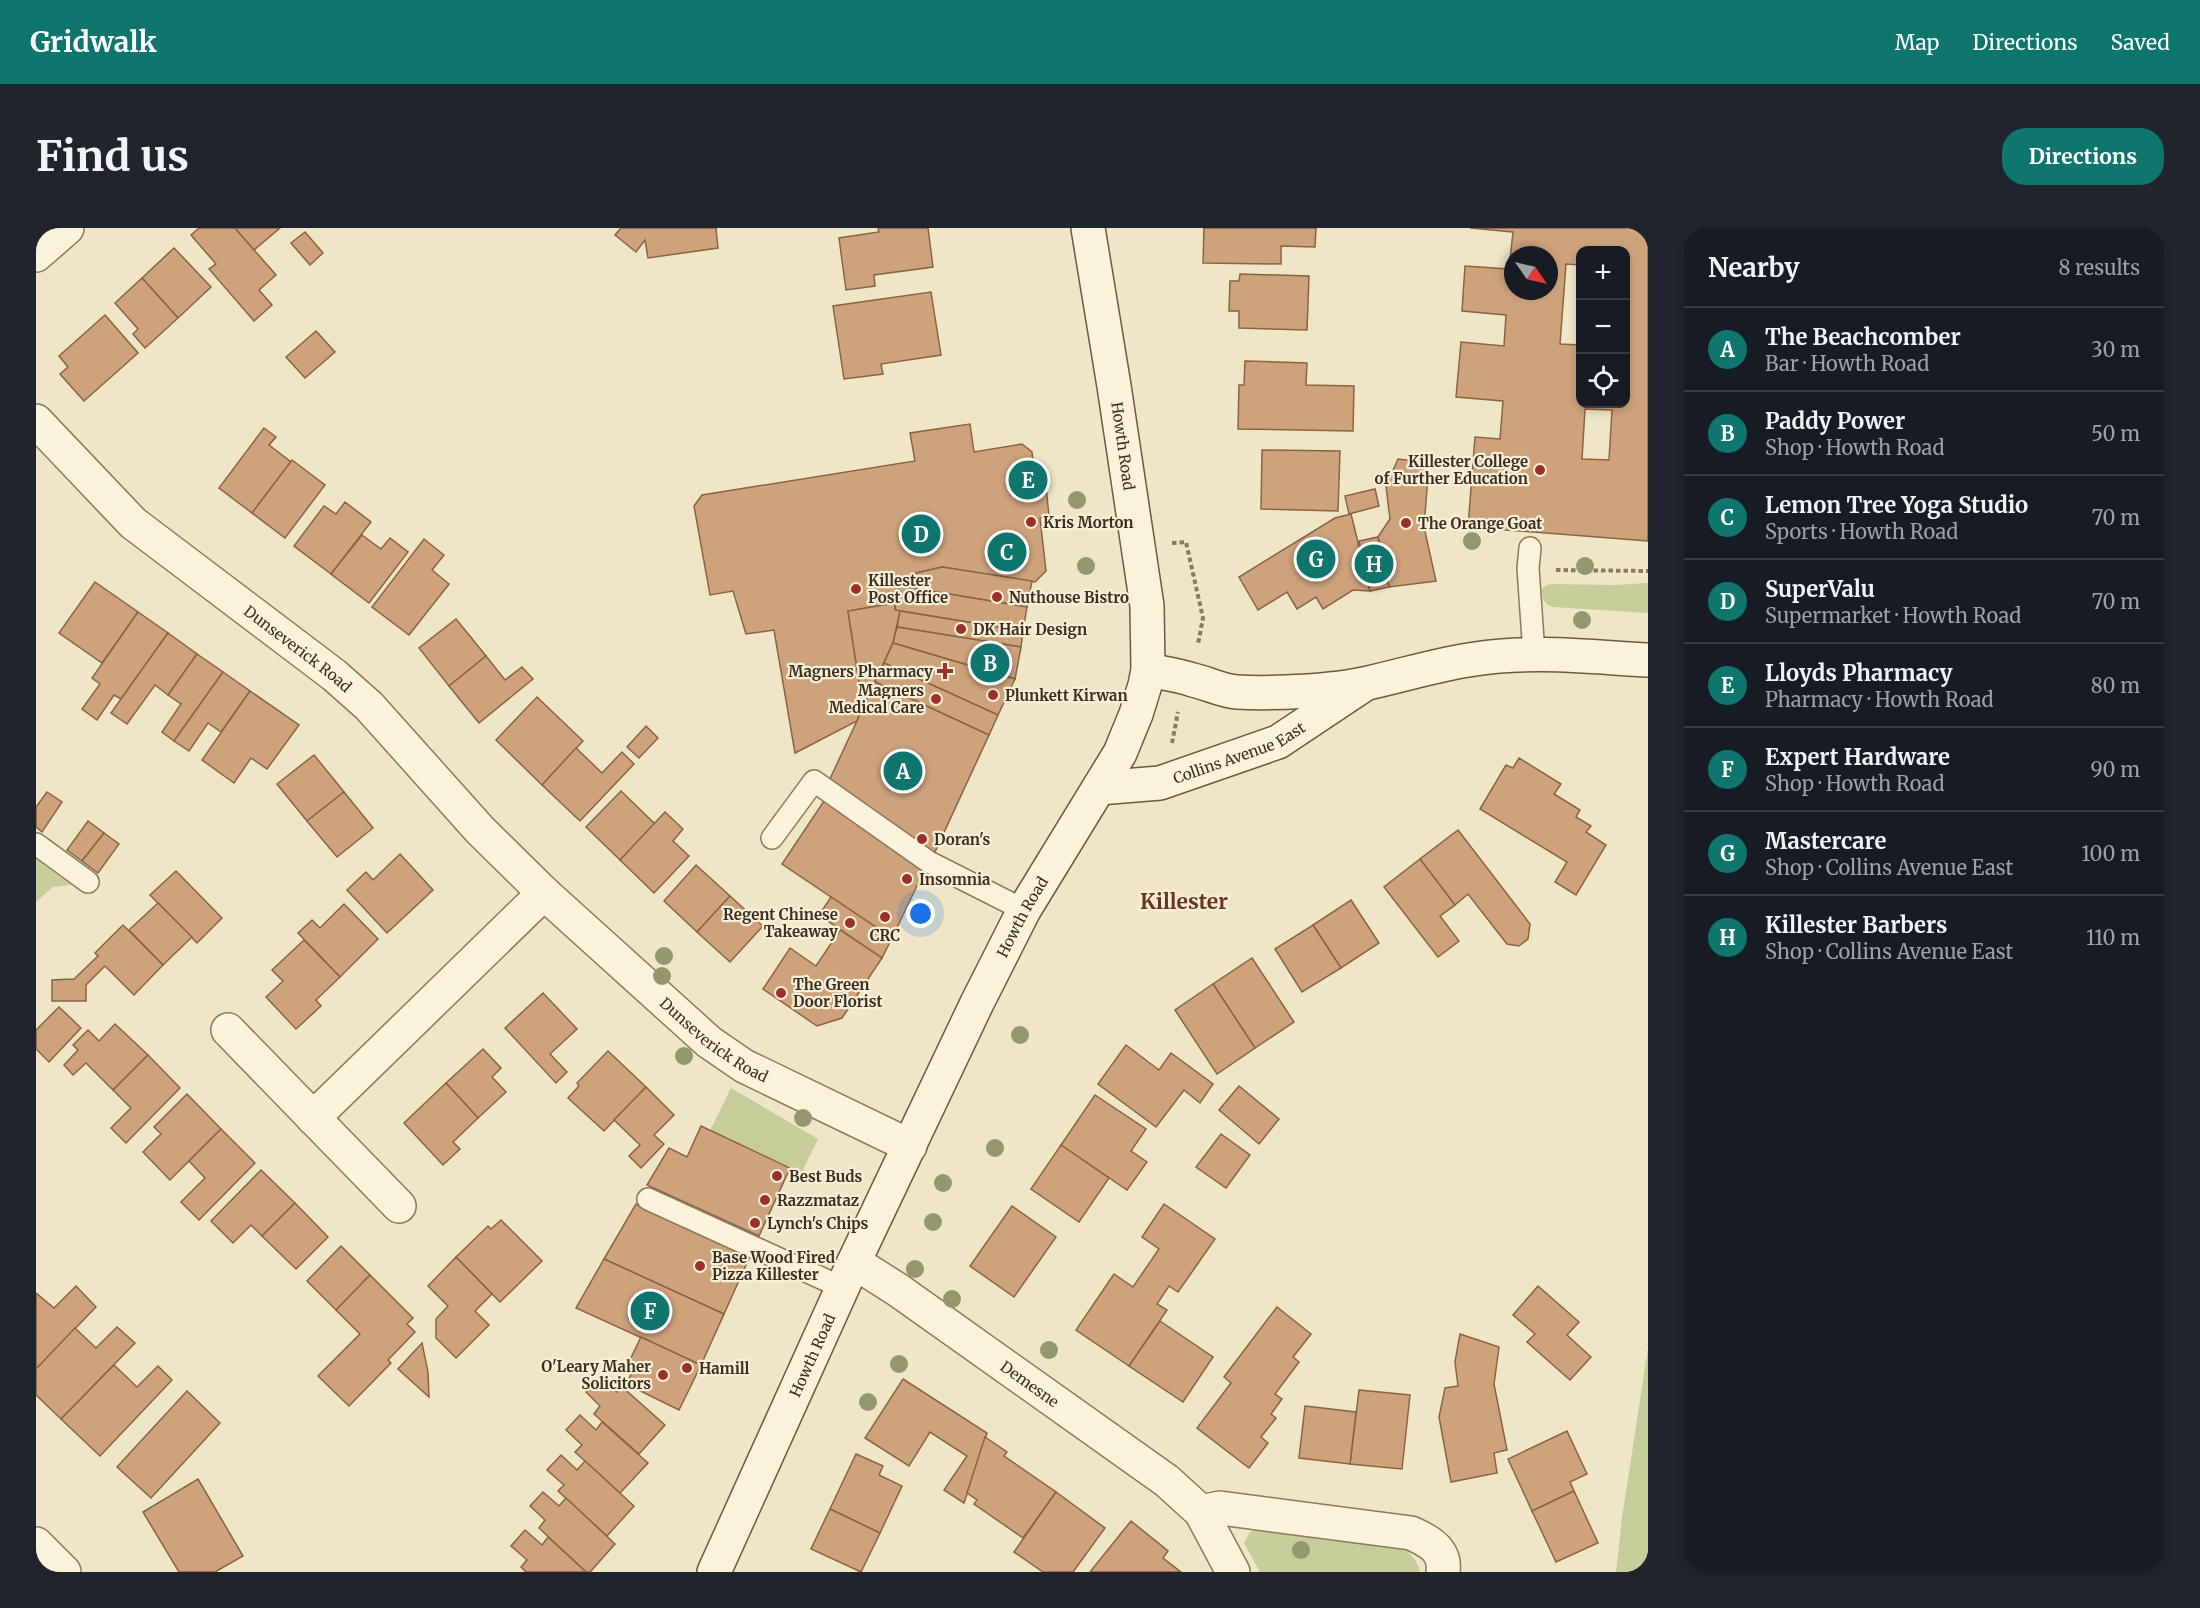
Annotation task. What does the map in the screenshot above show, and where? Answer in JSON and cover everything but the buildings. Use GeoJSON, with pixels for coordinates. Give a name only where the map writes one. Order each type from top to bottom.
{"type":"FeatureCollection","features":[{"type":"Feature","properties":{"kind":"street"},"geometry":{"type":"LineString","coordinates":[[36,255],[67,228]]}},
{"type":"Feature","properties":{"kind":"street","name":"Howth Road"},"geometry":{"type":"LineString","coordinates":[[714,1572],[848,1275],[1024,910],[1099,788],[1124,743],[1136,714],[1148,670],[1147,606],[1088,228]]}},
{"type":"Feature","properties":{"kind":"street","name":"Dunseverick Road"},"geometry":{"type":"LineString","coordinates":[[36,421],[134,523],[334,675],[369,706],[480,830],[544,893],[709,1042],[744,1065],[910,1146]]}},
{"type":"Feature","properties":{"kind":"street","name":"Collins Avenue East"},"geometry":{"type":"LineString","coordinates":[[1148,670],[1234,692],[1318,689],[1366,683],[1476,658],[1534,654],[1648,660]]}},
{"type":"Feature","properties":{"kind":"street","name":"Collins Avenue East"},"geometry":{"type":"LineString","coordinates":[[1099,788],[1160,783],[1278,742],[1366,683]]}},
{"type":"Feature","properties":{"kind":"street"},"geometry":{"type":"LineString","coordinates":[[313,1118],[544,893]]}},
{"type":"Feature","properties":{"kind":"street"},"geometry":{"type":"LineString","coordinates":[[228,1030],[399,1206]]}},
{"type":"Feature","properties":{"kind":"street","name":"Demesne"},"geometry":{"type":"LineString","coordinates":[[848,1275],[898,1290],[1167,1481],[1201,1512],[1233,1572]]}},
{"type":"Feature","properties":{"kind":"street"},"geometry":{"type":"LineString","coordinates":[[1201,1512],[1220,1508],[1411,1533],[1427,1540],[1439,1551],[1444,1564],[1443,1572]]}},
{"type":"Feature","properties":{"kind":"street"},"geometry":{"type":"LineString","coordinates":[[36,1544],[64,1572]]}},
{"type":"Feature","properties":{"kind":"lane"},"geometry":{"type":"LineString","coordinates":[[1529,558],[1534,654]]}},
{"type":"Feature","properties":{"kind":"lane"},"geometry":{"type":"LineString","coordinates":[[772,838],[814,781],[929,862],[1024,910]]}},
{"type":"Feature","properties":{"kind":"lane"},"geometry":{"type":"LineString","coordinates":[[36,844],[88,882]]}},
{"type":"Feature","properties":{"kind":"lane"},"geometry":{"type":"LineString","coordinates":[[648,1199],[848,1275]]}},
{"type":"Feature","properties":{"kind":"path"},"geometry":{"type":"LineString","coordinates":[[1529,558],[1573,572],[1648,571]]}},
{"type":"Feature","properties":{"kind":"green space"},"geometry":{"type":"Polygon","coordinates":[[[1648,583],[1648,613],[1552,607],[1545,602],[1542,595],[1542,589],[1554,584],[1648,583]]]}},
{"type":"Feature","properties":{"kind":"green space"},"geometry":{"type":"Polygon","coordinates":[[[36,859],[71,885],[53,887],[36,902],[36,859]]]}},
{"type":"Feature","properties":{"kind":"green space"},"geometry":{"type":"Polygon","coordinates":[[[731,1088],[818,1139],[802,1172],[710,1131],[731,1088]]]}},
{"type":"Feature","properties":{"kind":"green space"},"geometry":{"type":"Polygon","coordinates":[[[1648,1348],[1648,1572],[1616,1572],[1622,1518],[1648,1348]]]}},
{"type":"Feature","properties":{"kind":"green space"},"geometry":{"type":"Polygon","coordinates":[[[1259,1529],[1400,1546],[1413,1557],[1420,1572],[1260,1572],[1244,1543],[1250,1532],[1259,1529]]]}},
{"type":"Feature","properties":{"kind":"place","name":"Killester College of Further Education"},"geometry":{"type":"Point","coordinates":[1540,470]}},
{"type":"Feature","properties":{"kind":"place","name":"Lloyds Pharmacy"},"geometry":{"type":"Point","coordinates":[1028,480]}},
{"type":"Feature","properties":{"kind":"place","name":"Kris Morton"},"geometry":{"type":"Point","coordinates":[1031,522]}},
{"type":"Feature","properties":{"kind":"place","name":"The Orange Goat"},"geometry":{"type":"Point","coordinates":[1406,523]}},
{"type":"Feature","properties":{"kind":"place","name":"SuperValu"},"geometry":{"type":"Point","coordinates":[921,534]}},
{"type":"Feature","properties":{"kind":"place","name":"Lemon Tree Yoga Studio"},"geometry":{"type":"Point","coordinates":[1007,552]}},
{"type":"Feature","properties":{"kind":"place","name":"Mastercare"},"geometry":{"type":"Point","coordinates":[1316,559]}},
{"type":"Feature","properties":{"kind":"place","name":"Killester Barbers"},"geometry":{"type":"Point","coordinates":[1374,564]}},
{"type":"Feature","properties":{"kind":"place","name":"Killester Post Office"},"geometry":{"type":"Point","coordinates":[856,589]}},
{"type":"Feature","properties":{"kind":"place","name":"Nuthouse Bistro"},"geometry":{"type":"Point","coordinates":[997,597]}},
{"type":"Feature","properties":{"kind":"place","name":"DK Hair Design"},"geometry":{"type":"Point","coordinates":[961,629]}},
{"type":"Feature","properties":{"kind":"place","name":"Paddy Power"},"geometry":{"type":"Point","coordinates":[990,663]}},
{"type":"Feature","properties":{"kind":"place","name":"Magners Pharmacy"},"geometry":{"type":"Point","coordinates":[945,671]}},
{"type":"Feature","properties":{"kind":"place","name":"Plunkett Kirwan"},"geometry":{"type":"Point","coordinates":[993,695]}},
{"type":"Feature","properties":{"kind":"place","name":"Magners Medical Care"},"geometry":{"type":"Point","coordinates":[936,699]}},
{"type":"Feature","properties":{"kind":"place","name":"The Beachcomber"},"geometry":{"type":"Point","coordinates":[903,771]}},
{"type":"Feature","properties":{"kind":"place","name":"Doran's"},"geometry":{"type":"Point","coordinates":[922,839]}},
{"type":"Feature","properties":{"kind":"place","name":"Insomnia"},"geometry":{"type":"Point","coordinates":[907,879]}},
{"type":"Feature","properties":{"kind":"place","name":"CRC"},"geometry":{"type":"Point","coordinates":[885,917]}},
{"type":"Feature","properties":{"kind":"place","name":"Regent Chinese Takeaway"},"geometry":{"type":"Point","coordinates":[850,923]}},
{"type":"Feature","properties":{"kind":"place","name":"The Green Door Florist"},"geometry":{"type":"Point","coordinates":[781,993]}},
{"type":"Feature","properties":{"kind":"place","name":"Best Buds"},"geometry":{"type":"Point","coordinates":[777,1176]}},
{"type":"Feature","properties":{"kind":"place","name":"Razzmataz"},"geometry":{"type":"Point","coordinates":[765,1200]}},
{"type":"Feature","properties":{"kind":"place","name":"Lynch's Chips"},"geometry":{"type":"Point","coordinates":[755,1223]}},
{"type":"Feature","properties":{"kind":"place","name":"Base Wood Fired Pizza Killester"},"geometry":{"type":"Point","coordinates":[700,1266]}},
{"type":"Feature","properties":{"kind":"place","name":"Expert Hardware"},"geometry":{"type":"Point","coordinates":[650,1311]}},
{"type":"Feature","properties":{"kind":"place","name":"Hamill"},"geometry":{"type":"Point","coordinates":[687,1368]}},
{"type":"Feature","properties":{"kind":"place","name":"O'Leary Maher Solicitors"},"geometry":{"type":"Point","coordinates":[663,1375]}},
{"type":"Feature","properties":{"kind":"district","name":"Killester"},"geometry":{"type":"Point","coordinates":[1184,901]}}]}
